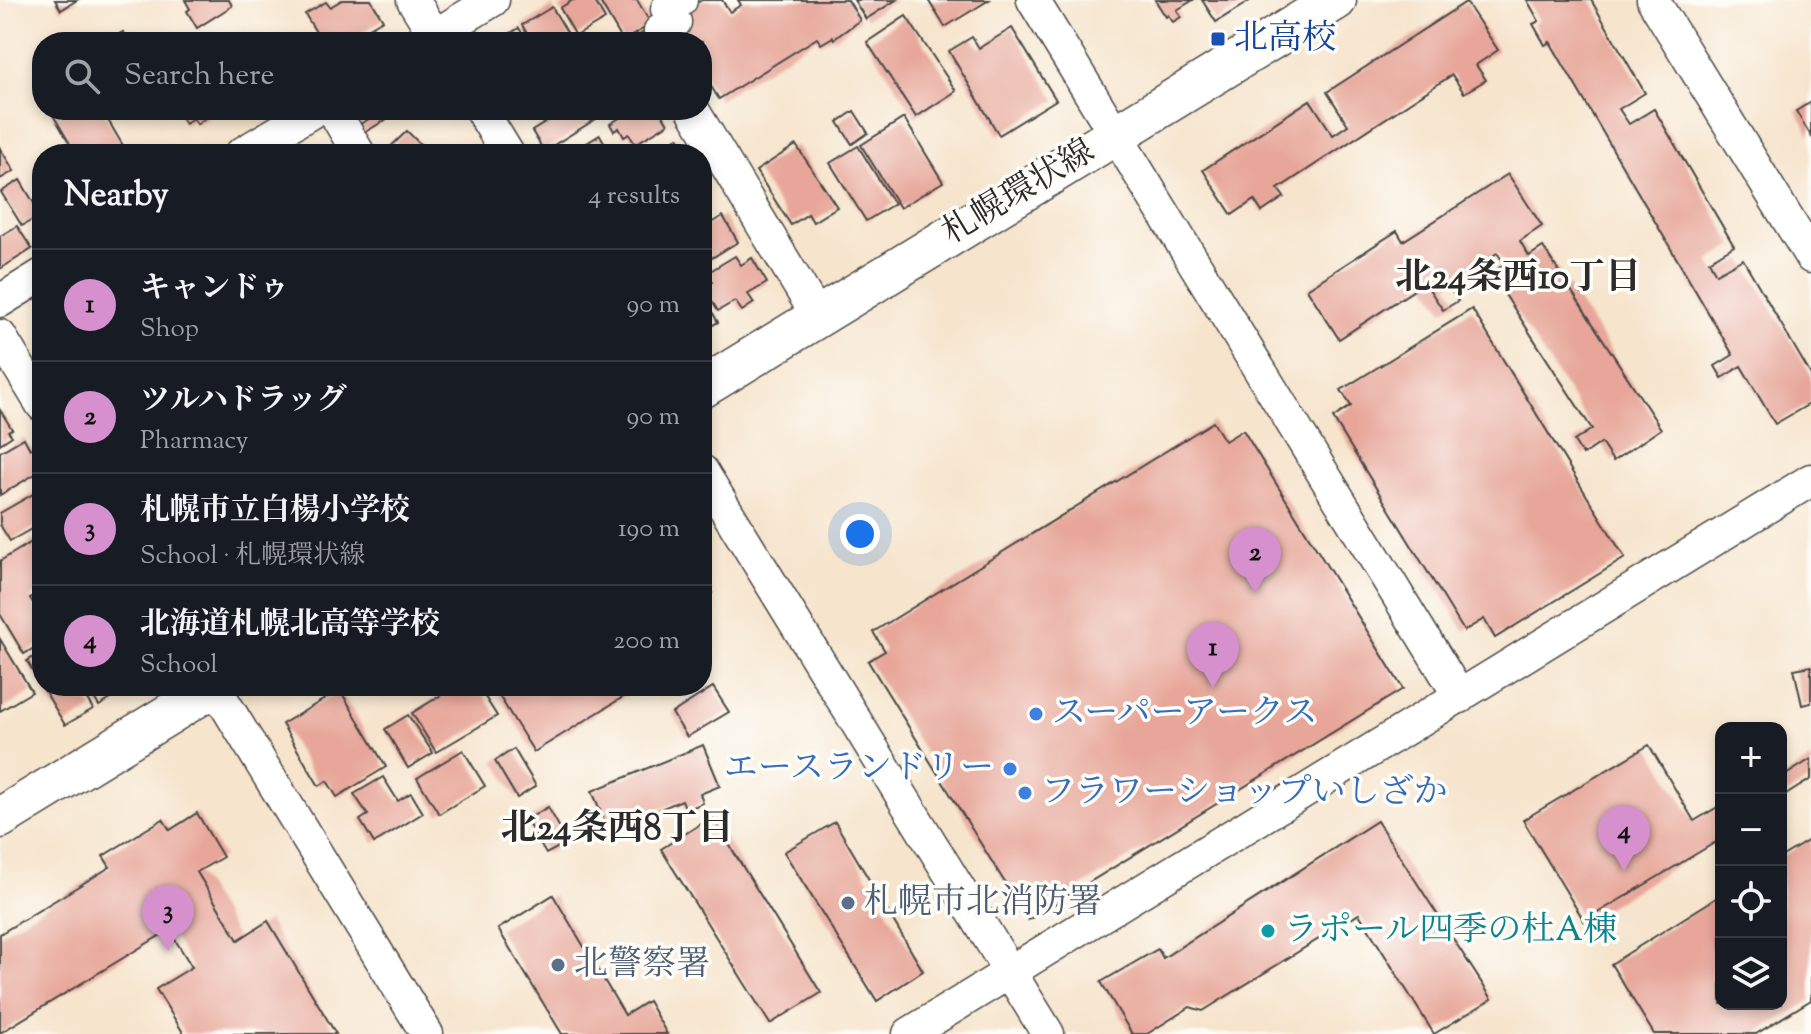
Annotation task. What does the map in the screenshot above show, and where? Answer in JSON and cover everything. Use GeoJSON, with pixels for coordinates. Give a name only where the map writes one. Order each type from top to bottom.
{"type":"FeatureCollection","features":[{"type":"Feature","properties":{"kind":"main road","name":"札幌環状線"},"geometry":{"type":"LineString","coordinates":[[712,382],[1336,0]]}},
{"type":"Feature","properties":{"kind":"main road"},"geometry":{"type":"LineString","coordinates":[[0,818],[198,696]]}},
{"type":"Feature","properties":{"kind":"street"},"geometry":{"type":"LineString","coordinates":[[413,0],[429,32]]}},
{"type":"Feature","properties":{"kind":"street"},"geometry":{"type":"LineString","coordinates":[[445,32],[493,0]]}},
{"type":"Feature","properties":{"kind":"street"},"geometry":{"type":"LineString","coordinates":[[661,32],[675,22],[667,9],[681,0]]}},
{"type":"Feature","properties":{"kind":"street"},"geometry":{"type":"LineString","coordinates":[[1033,0],[1460,697]]}},
{"type":"Feature","properties":{"kind":"street"},"geometry":{"type":"LineString","coordinates":[[1653,0],[1811,257]]}},
{"type":"Feature","properties":{"kind":"street"},"geometry":{"type":"LineString","coordinates":[[264,144],[300,120]]}},
{"type":"Feature","properties":{"kind":"street"},"geometry":{"type":"LineString","coordinates":[[339,120],[353,144]]}},
{"type":"Feature","properties":{"kind":"street"},"geometry":{"type":"LineString","coordinates":[[487,120],[502,144]]}},
{"type":"Feature","properties":{"kind":"street"},"geometry":{"type":"LineString","coordinates":[[699,120],[818,317]]}},
{"type":"Feature","properties":{"kind":"street"},"geometry":{"type":"LineString","coordinates":[[0,301],[32,281]]}},
{"type":"Feature","properties":{"kind":"street"},"geometry":{"type":"LineString","coordinates":[[0,336],[32,389]]}},
{"type":"Feature","properties":{"kind":"street"},"geometry":{"type":"LineString","coordinates":[[909,1034],[1811,480]]}},
{"type":"Feature","properties":{"kind":"street"},"geometry":{"type":"LineString","coordinates":[[712,487],[1048,1034]]}},
{"type":"Feature","properties":{"kind":"street"},"geometry":{"type":"LineString","coordinates":[[220,696],[427,1034]]}},
{"type":"Feature","properties":{"kind":"building"},"geometry":{"type":"Polygon","coordinates":[[[55,0],[77,0],[61,10],[55,0]]]}},
{"type":"Feature","properties":{"kind":"building"},"geometry":{"type":"Polygon","coordinates":[[[185,0],[229,0],[232,6],[197,28],[187,11],[190,9],[185,0]]]}},
{"type":"Feature","properties":{"kind":"building"},"geometry":{"type":"Polygon","coordinates":[[[342,0],[371,0],[383,20],[362,32],[316,32],[305,14],[326,2],[330,7],[342,0]]]}},
{"type":"Feature","properties":{"kind":"building"},"geometry":{"type":"Polygon","coordinates":[[[573,0],[594,0],[605,19],[583,32],[574,32],[560,8],[573,0]]]}},
{"type":"Feature","properties":{"kind":"building"},"geometry":{"type":"Polygon","coordinates":[[[599,0],[637,0],[651,24],[638,32],[618,32],[599,0]]]}},
{"type":"Feature","properties":{"kind":"building"},"geometry":{"type":"Polygon","coordinates":[[[702,0],[722,0],[730,12],[741,5],[738,0],[848,0],[860,20],[834,39],[821,44],[817,38],[719,99],[712,88],[712,32],[676,32],[678,14],[702,0]]]}},
{"type":"Feature","properties":{"kind":"building"},"geometry":{"type":"Polygon","coordinates":[[[854,0],[896,0],[866,19],[854,0]]]}},
{"type":"Feature","properties":{"kind":"building"},"geometry":{"type":"Polygon","coordinates":[[[928,0],[989,0],[945,27],[928,0]]]}},
{"type":"Feature","properties":{"kind":"building"},"geometry":{"type":"Polygon","coordinates":[[[1155,0],[1193,0],[1177,10],[1181,17],[1173,22],[1155,0]]]}},
{"type":"Feature","properties":{"kind":"building"},"geometry":{"type":"Polygon","coordinates":[[[1202,0],[1251,0],[1216,22],[1202,0]]]}},
{"type":"Feature","properties":{"kind":"building"},"geometry":{"type":"Polygon","coordinates":[[[1527,0],[1591,0],[1645,93],[1619,109],[1629,124],[1654,109],[1734,246],[1709,261],[1716,274],[1743,259],[1811,375],[1811,403],[1775,424],[1741,366],[1722,378],[1715,366],[1733,355],[1550,42],[1545,45],[1533,24],[1539,21],[1527,0]]]}},
{"type":"Feature","properties":{"kind":"building"},"geometry":{"type":"Polygon","coordinates":[[[1466,2],[1498,50],[1476,65],[1486,80],[1464,93],[1452,75],[1278,189],[1284,197],[1262,212],[1254,200],[1232,215],[1203,170],[1310,100],[1333,135],[1348,125],[1327,92],[1466,2]]]}},
{"type":"Feature","properties":{"kind":"building"},"geometry":{"type":"Polygon","coordinates":[[[552,7],[567,32],[526,32],[522,25],[552,7]]]}},
{"type":"Feature","properties":{"kind":"building"},"geometry":{"type":"Polygon","coordinates":[[[906,16],[956,91],[916,117],[867,42],[906,16]]]}},
{"type":"Feature","properties":{"kind":"building"},"geometry":{"type":"Polygon","coordinates":[[[1012,28],[1056,100],[999,135],[949,51],[972,37],[979,48],[1012,28]]]}},
{"type":"Feature","properties":{"kind":"building"},"geometry":{"type":"Polygon","coordinates":[[[1811,102],[1811,136],[1796,111],[1811,102]]]}},
{"type":"Feature","properties":{"kind":"building"},"geometry":{"type":"Polygon","coordinates":[[[854,111],[868,133],[852,144],[838,122],[854,111]]]}},
{"type":"Feature","properties":{"kind":"building"},"geometry":{"type":"Polygon","coordinates":[[[904,118],[943,182],[900,208],[861,145],[904,118]]]}},
{"type":"Feature","properties":{"kind":"building"},"geometry":{"type":"Polygon","coordinates":[[[56,120],[108,120],[122,144],[70,144],[56,120]]]}},
{"type":"Feature","properties":{"kind":"building"},"geometry":{"type":"Polygon","coordinates":[[[367,120],[385,120],[362,134],[357,126],[367,120]]]}},
{"type":"Feature","properties":{"kind":"building"},"geometry":{"type":"Polygon","coordinates":[[[550,120],[594,120],[555,144],[540,144],[532,131],[550,120]]]}},
{"type":"Feature","properties":{"kind":"building"},"geometry":{"type":"Polygon","coordinates":[[[616,120],[666,120],[668,124],[635,144],[629,134],[624,137],[619,128],[614,131],[610,124],[616,120]]]}},
{"type":"Feature","properties":{"kind":"building"},"geometry":{"type":"Polygon","coordinates":[[[407,131],[420,144],[393,144],[407,131]]]}},
{"type":"Feature","properties":{"kind":"building"},"geometry":{"type":"Polygon","coordinates":[[[600,135],[605,144],[585,144],[600,135]]]}},
{"type":"Feature","properties":{"kind":"building"},"geometry":{"type":"Polygon","coordinates":[[[678,137],[682,144],[666,144],[678,137]]]}},
{"type":"Feature","properties":{"kind":"building"},"geometry":{"type":"Polygon","coordinates":[[[796,145],[837,207],[813,222],[808,214],[791,225],[756,171],[796,145]]]}},
{"type":"Feature","properties":{"kind":"building"},"geometry":{"type":"Polygon","coordinates":[[[858,146],[894,204],[866,221],[830,163],[858,146]]]}},
{"type":"Feature","properties":{"kind":"building"},"geometry":{"type":"Polygon","coordinates":[[[0,148],[14,171],[0,179],[0,148]]]}},
{"type":"Feature","properties":{"kind":"building"},"geometry":{"type":"Polygon","coordinates":[[[1508,174],[1542,226],[1520,241],[1529,256],[1543,247],[1661,429],[1613,461],[1601,443],[1583,455],[1574,441],[1592,429],[1491,273],[1505,264],[1497,253],[1448,285],[1458,301],[1443,310],[1425,283],[1339,339],[1307,289],[1397,231],[1403,241],[1508,174]]]}},
{"type":"Feature","properties":{"kind":"building"},"geometry":{"type":"Polygon","coordinates":[[[20,180],[32,200],[32,220],[22,226],[1,192],[20,180]]]}},
{"type":"Feature","properties":{"kind":"building"},"geometry":{"type":"Polygon","coordinates":[[[723,216],[738,242],[712,258],[712,222],[723,216]]]}},
{"type":"Feature","properties":{"kind":"building"},"geometry":{"type":"Polygon","coordinates":[[[17,226],[32,249],[0,269],[0,236],[17,226]]]}},
{"type":"Feature","properties":{"kind":"building"},"geometry":{"type":"Polygon","coordinates":[[[735,256],[741,265],[752,258],[767,283],[748,294],[754,303],[742,311],[735,301],[718,311],[712,301],[712,270],[735,256]]]}},
{"type":"Feature","properties":{"kind":"building"},"geometry":{"type":"Polygon","coordinates":[[[1472,309],[1625,558],[1495,638],[1484,619],[1464,631],[1333,418],[1351,406],[1341,390],[1472,309]]]}},
{"type":"Feature","properties":{"kind":"building"},"geometry":{"type":"Polygon","coordinates":[[[712,312],[718,322],[712,325],[712,312]]]}},
{"type":"Feature","properties":{"kind":"building"},"geometry":{"type":"Polygon","coordinates":[[[0,410],[12,429],[8,431],[12,436],[0,444],[0,410]]]}},
{"type":"Feature","properties":{"kind":"building"},"geometry":{"type":"Polygon","coordinates":[[[1213,422],[1225,441],[1243,430],[1403,689],[1028,920],[868,661],[885,651],[873,632],[1213,422]]]}},
{"type":"Feature","properties":{"kind":"building"},"geometry":{"type":"Polygon","coordinates":[[[24,438],[32,448],[32,476],[0,495],[0,452],[24,438]]]}},
{"type":"Feature","properties":{"kind":"building"},"geometry":{"type":"Polygon","coordinates":[[[32,495],[32,529],[10,541],[0,525],[0,513],[32,495]]]}},
{"type":"Feature","properties":{"kind":"building"},"geometry":{"type":"Polygon","coordinates":[[[32,542],[32,649],[24,654],[0,614],[0,561],[32,542]]]}},
{"type":"Feature","properties":{"kind":"building"},"geometry":{"type":"Polygon","coordinates":[[[0,639],[32,692],[0,711],[0,639]]]}},
{"type":"Feature","properties":{"kind":"building"},"geometry":{"type":"Polygon","coordinates":[[[1811,666],[1811,703],[1802,705],[1794,669],[1811,666]]]}},
{"type":"Feature","properties":{"kind":"building"},"geometry":{"type":"Polygon","coordinates":[[[712,688],[729,712],[687,737],[672,713],[699,696],[712,696],[712,688]]]}},
{"type":"Feature","properties":{"kind":"building"},"geometry":{"type":"Polygon","coordinates":[[[48,696],[85,696],[93,709],[65,725],[48,696]]]}},
{"type":"Feature","properties":{"kind":"building"},"geometry":{"type":"Polygon","coordinates":[[[93,696],[116,696],[99,706],[93,696]]]}},
{"type":"Feature","properties":{"kind":"building"},"geometry":{"type":"Polygon","coordinates":[[[330,696],[344,696],[386,767],[337,797],[327,781],[319,786],[282,724],[330,696]]]}},
{"type":"Feature","properties":{"kind":"building"},"geometry":{"type":"Polygon","coordinates":[[[440,696],[484,696],[497,716],[436,752],[412,713],[440,696]]]}},
{"type":"Feature","properties":{"kind":"building"},"geometry":{"type":"Polygon","coordinates":[[[499,696],[625,696],[534,752],[499,696]]]}},
{"type":"Feature","properties":{"kind":"building"},"geometry":{"type":"Polygon","coordinates":[[[408,715],[433,753],[408,768],[385,729],[408,715]]]}},
{"type":"Feature","properties":{"kind":"building"},"geometry":{"type":"Polygon","coordinates":[[[703,745],[720,786],[700,794],[703,803],[686,810],[682,800],[646,815],[649,822],[631,830],[628,821],[608,829],[592,791],[703,745]]]}},
{"type":"Feature","properties":{"kind":"building"},"geometry":{"type":"Polygon","coordinates":[[[1649,745],[1694,821],[1715,809],[1715,843],[1584,921],[1523,820],[1649,745]]]}},
{"type":"Feature","properties":{"kind":"building"},"geometry":{"type":"Polygon","coordinates":[[[514,749],[536,786],[517,798],[495,761],[514,749]]]}},
{"type":"Feature","properties":{"kind":"building"},"geometry":{"type":"Polygon","coordinates":[[[463,750],[485,786],[439,814],[417,778],[463,750]]]}},
{"type":"Feature","properties":{"kind":"building"},"geometry":{"type":"Polygon","coordinates":[[[1811,759],[1811,779],[1787,794],[1787,774],[1811,759]]]}},
{"type":"Feature","properties":{"kind":"building"},"geometry":{"type":"Polygon","coordinates":[[[383,777],[398,801],[411,793],[423,813],[374,843],[360,820],[368,815],[354,794],[383,777]]]}},
{"type":"Feature","properties":{"kind":"building"},"geometry":{"type":"Polygon","coordinates":[[[548,807],[568,842],[546,854],[526,820],[548,807]]]}},
{"type":"Feature","properties":{"kind":"building"},"geometry":{"type":"Polygon","coordinates":[[[197,813],[223,857],[197,872],[238,940],[268,921],[336,1034],[184,1034],[156,989],[192,967],[169,930],[0,1033],[0,934],[110,867],[103,856],[163,819],[170,830],[197,813]]]}},
{"type":"Feature","properties":{"kind":"building"},"geometry":{"type":"Polygon","coordinates":[[[712,817],[821,993],[770,1024],[661,849],[712,817]]]}},
{"type":"Feature","properties":{"kind":"building","name":"ラポール四季の杜A棟"},"geometry":{"type":"Polygon","coordinates":[[[1377,821],[1492,999],[1434,1034],[1359,914],[1203,1011],[1190,1007],[1147,1034],[1132,1034],[1101,982],[1158,949],[1163,958],[1377,821]]]}},
{"type":"Feature","properties":{"kind":"building"},"geometry":{"type":"Polygon","coordinates":[[[835,822],[923,971],[877,1001],[784,852],[835,822]]]}},
{"type":"Feature","properties":{"kind":"building"},"geometry":{"type":"Polygon","coordinates":[[[1811,839],[1811,1000],[1756,1034],[1654,1034],[1611,964],[1715,899],[1715,1010],[1787,1010],[1787,853],[1811,839]]]}},
{"type":"Feature","properties":{"kind":"building","name":"北警察署"},"geometry":{"type":"Polygon","coordinates":[[[553,895],[625,1015],[648,1001],[667,1034],[562,1034],[498,929],[553,895]]]}},
{"type":"Feature","properties":{"kind":"place","name":"北高校"},"geometry":{"type":"Point","coordinates":[1218,39]}},
{"type":"Feature","properties":{"kind":"place","name":"ツルハドラッグ"},"geometry":{"type":"Point","coordinates":[1255,593]}},
{"type":"Feature","properties":{"kind":"place","name":"キャンドゥ"},"geometry":{"type":"Point","coordinates":[1213,688]}},
{"type":"Feature","properties":{"kind":"place","name":"スーパーアークス"},"geometry":{"type":"Point","coordinates":[1036,714]}},
{"type":"Feature","properties":{"kind":"place","name":"エースランドリー"},"geometry":{"type":"Point","coordinates":[1010,769]}},
{"type":"Feature","properties":{"kind":"place","name":"フラワーショップいしざか"},"geometry":{"type":"Point","coordinates":[1025,793]}},
{"type":"Feature","properties":{"kind":"place","name":"北海道札幌北高等学校"},"geometry":{"type":"Point","coordinates":[1624,871]}},
{"type":"Feature","properties":{"kind":"place","name":"札幌市北消防署"},"geometry":{"type":"Point","coordinates":[848,903]}},
{"type":"Feature","properties":{"kind":"place","name":"ラポール四季の杜A棟"},"geometry":{"type":"Point","coordinates":[1268,931]}},
{"type":"Feature","properties":{"kind":"place","name":"札幌市立白楊小学校"},"geometry":{"type":"Point","coordinates":[168,951]}},
{"type":"Feature","properties":{"kind":"place","name":"北警察署"},"geometry":{"type":"Point","coordinates":[558,965]}},
{"type":"Feature","properties":{"kind":"district","name":"北24条西10丁目"},"geometry":{"type":"Point","coordinates":[1518,279]}},
{"type":"Feature","properties":{"kind":"district","name":"北24条西8丁目"},"geometry":{"type":"Point","coordinates":[617,830]}}]}
